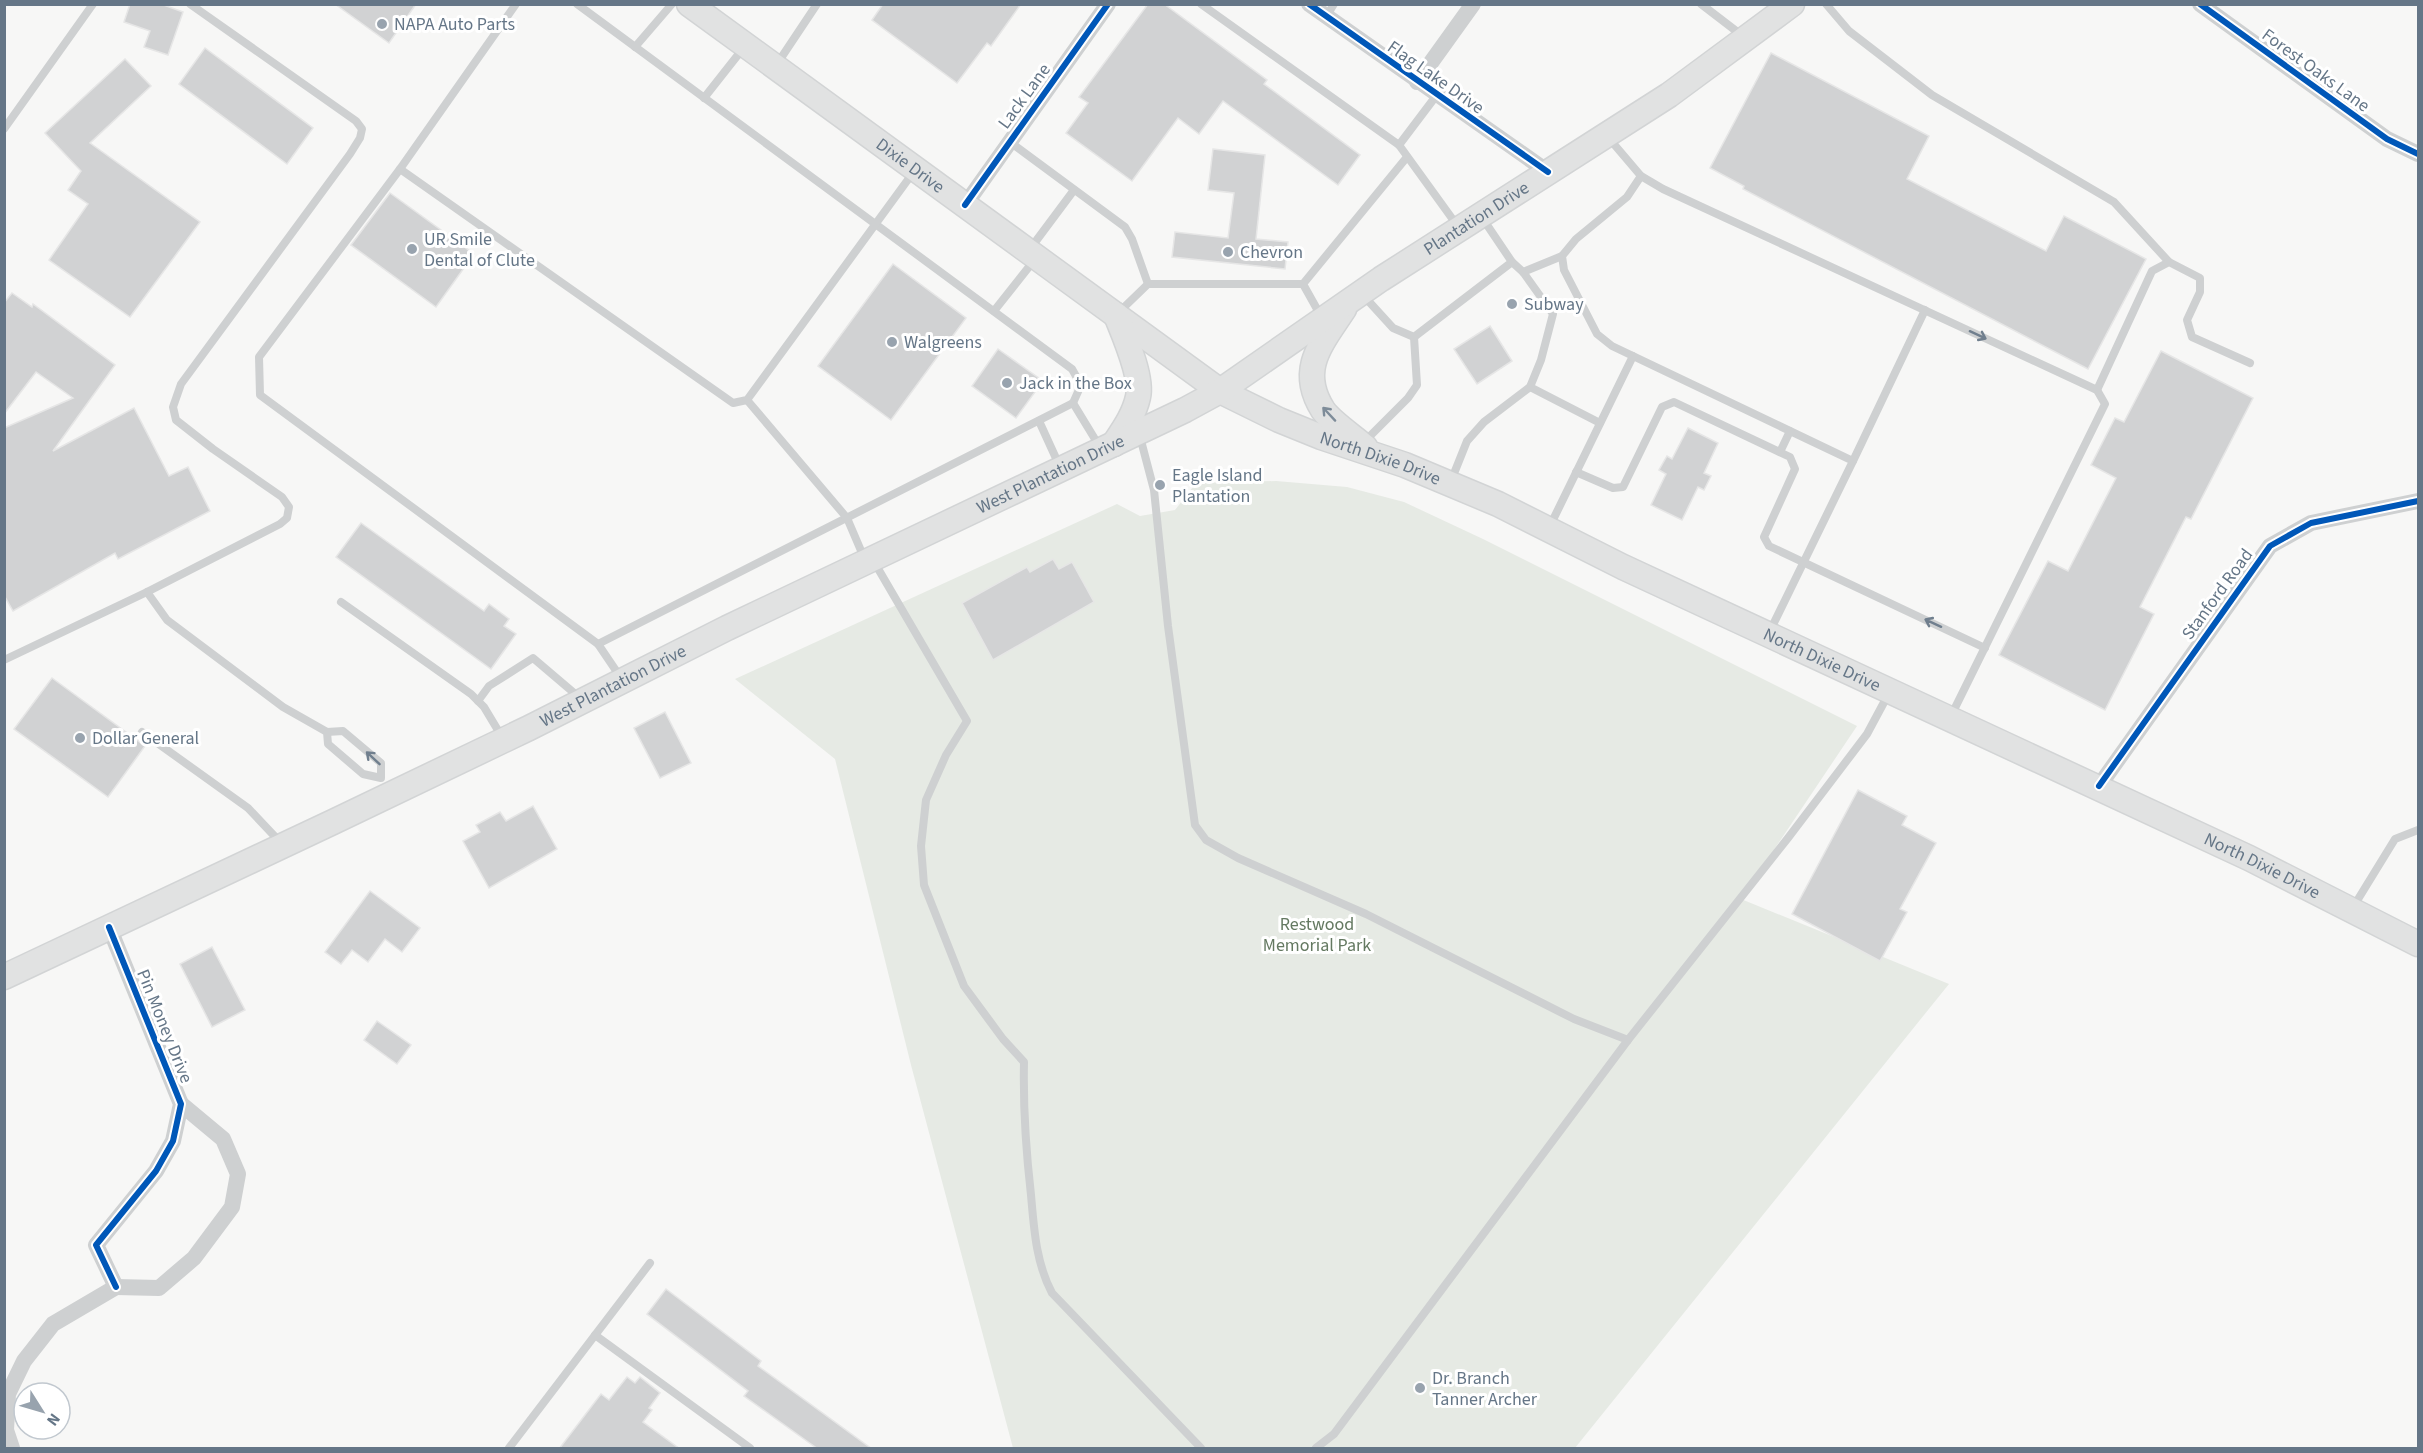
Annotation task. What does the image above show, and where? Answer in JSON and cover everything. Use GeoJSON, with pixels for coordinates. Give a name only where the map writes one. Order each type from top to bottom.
{"type":"FeatureCollection","features":[{"type":"Feature","properties":{"kind":"main road","name":"Dixie Drive"},"geometry":{"type":"LineString","coordinates":[[688,4],[1220,391]]}},
{"type":"Feature","properties":{"kind":"main road","name":"Plantation Drive"},"geometry":{"type":"LineString","coordinates":[[1220,391],[1356,297],[1669,95],[1792,4]]}},
{"type":"Feature","properties":{"kind":"main road"},"geometry":{"type":"LineString","coordinates":[[1356,297],[1317,351],[1310,379],[1324,411],[1367,448]]}},
{"type":"Feature","properties":{"kind":"main road"},"geometry":{"type":"LineString","coordinates":[[1107,448],[1130,421],[1139,395],[1132,356],[1116,315]]}},
{"type":"Feature","properties":{"kind":"main road","name":"North Dixie Drive"},"geometry":{"type":"LineString","coordinates":[[1220,391],[1279,420],[1321,437],[1367,448],[1498,504],[1623,567],[1949,719],[2099,786],[2418,944]]}},
{"type":"Feature","properties":{"kind":"main road","name":"West Plantation Drive"},"geometry":{"type":"LineString","coordinates":[[4,977],[283,845],[387,785],[504,740],[869,561],[1138,433],[1220,391]]}},
{"type":"Feature","properties":{"kind":"street","name":"Lack Lane"},"geometry":{"type":"LineString","coordinates":[[965,205],[1108,4]]}},
{"type":"Feature","properties":{"kind":"street","name":"Flag Lake Drive"},"geometry":{"type":"LineString","coordinates":[[1309,4],[1330,11],[1417,82],[1548,172]]}},
{"type":"Feature","properties":{"kind":"street"},"geometry":{"type":"LineString","coordinates":[[1417,82],[1473,4]]}},
{"type":"Feature","properties":{"kind":"street","name":"Forest Oaks Lane"},"geometry":{"type":"LineString","coordinates":[[2200,4],[2387,139],[2418,154]]}},
{"type":"Feature","properties":{"kind":"street","name":"Stanford Road"},"geometry":{"type":"LineString","coordinates":[[2099,786],[2270,546],[2311,523],[2418,501]]}},
{"type":"Feature","properties":{"kind":"street","name":"Pin Money Drive"},"geometry":{"type":"LineString","coordinates":[[109,927],[181,1104],[173,1140],[156,1171],[96,1245],[116,1287]]}},
{"type":"Feature","properties":{"kind":"street"},"geometry":{"type":"LineString","coordinates":[[12,1449],[6,1430],[8,1394],[24,1361],[53,1324],[116,1287],[159,1288],[194,1258],[232,1207],[238,1174],[223,1139],[181,1104]]}},
{"type":"Feature","properties":{"kind":"lane"},"geometry":{"type":"LineString","coordinates":[[4,129],[93,4]]}},
{"type":"Feature","properties":{"kind":"lane"},"geometry":{"type":"LineString","coordinates":[[4,660],[147,592],[280,525],[287,518],[290,507],[282,497],[176,420],[173,407],[181,384],[350,154],[360,138],[362,129],[356,121],[190,4]]}},
{"type":"Feature","properties":{"kind":"lane"},"geometry":{"type":"LineString","coordinates":[[516,4],[400,169],[259,357],[260,395],[598,644],[623,681]]}},
{"type":"Feature","properties":{"kind":"lane"},"geometry":{"type":"LineString","coordinates":[[577,4],[1072,369],[1082,385],[1073,404],[598,644]]}},
{"type":"Feature","properties":{"kind":"lane"},"geometry":{"type":"LineString","coordinates":[[635,47],[672,4]]}},
{"type":"Feature","properties":{"kind":"lane"},"geometry":{"type":"LineString","coordinates":[[775,67],[817,4]]}},
{"type":"Feature","properties":{"kind":"lane"},"geometry":{"type":"LineString","coordinates":[[1202,4],[1399,145],[1460,229]]}},
{"type":"Feature","properties":{"kind":"lane"},"geometry":{"type":"LineString","coordinates":[[1701,4],[1746,38]]}},
{"type":"Feature","properties":{"kind":"lane"},"geometry":{"type":"LineString","coordinates":[[1826,4],[1849,31],[1932,95],[2114,202],[2169,262],[2200,278],[2200,292],[2187,321],[2192,337],[2250,363]]}},
{"type":"Feature","properties":{"kind":"lane"},"geometry":{"type":"LineString","coordinates":[[704,98],[746,46]]}},
{"type":"Feature","properties":{"kind":"lane"},"geometry":{"type":"LineString","coordinates":[[1399,145],[1436,96]]}},
{"type":"Feature","properties":{"kind":"lane"},"geometry":{"type":"LineString","coordinates":[[1606,135],[1641,176],[1663,189],[2097,390],[2105,404],[1949,719]]}},
{"type":"Feature","properties":{"kind":"lane"},"geometry":{"type":"LineString","coordinates":[[1010,142],[1125,227],[1132,238],[1148,284]]}},
{"type":"Feature","properties":{"kind":"lane"},"geometry":{"type":"LineString","coordinates":[[1302,284],[1407,157]]}},
{"type":"Feature","properties":{"kind":"lane"},"geometry":{"type":"LineString","coordinates":[[400,169],[733,403],[747,400],[916,170]]}},
{"type":"Feature","properties":{"kind":"lane"},"geometry":{"type":"LineString","coordinates":[[1523,272],[1562,256],[1576,239],[1627,197],[1641,176]]}},
{"type":"Feature","properties":{"kind":"lane"},"geometry":{"type":"LineString","coordinates":[[994,311],[1074,190]]}},
{"type":"Feature","properties":{"kind":"lane"},"geometry":{"type":"LineString","coordinates":[[1450,484],[1467,441],[1484,422],[1530,387],[1553,314],[1523,272],[1512,262],[1480,216]]}},
{"type":"Feature","properties":{"kind":"lane"},"geometry":{"type":"LineString","coordinates":[[1562,256],[1564,270],[1597,334],[1612,346],[1854,461]]}},
{"type":"Feature","properties":{"kind":"lane"},"geometry":{"type":"LineString","coordinates":[[1414,337],[1512,262]]}},
{"type":"Feature","properties":{"kind":"lane"},"geometry":{"type":"LineString","coordinates":[[2097,390],[2152,271],[2169,262]]}},
{"type":"Feature","properties":{"kind":"lane"},"geometry":{"type":"LineString","coordinates":[[1116,315],[1148,284],[1302,284]]}},
{"type":"Feature","properties":{"kind":"lane"},"geometry":{"type":"LineString","coordinates":[[1302,284],[1323,319]]}},
{"type":"Feature","properties":{"kind":"lane"},"geometry":{"type":"LineString","coordinates":[[1356,297],[1393,328],[1414,337]]}},
{"type":"Feature","properties":{"kind":"lane"},"geometry":{"type":"LineString","coordinates":[[1768,634],[1854,461],[1924,310]]}},
{"type":"Feature","properties":{"kind":"lane"},"geometry":{"type":"LineString","coordinates":[[1367,448],[1417,385],[1414,337]]}},
{"type":"Feature","properties":{"kind":"lane"},"geometry":{"type":"LineString","coordinates":[[1549,529],[1633,356]]}},
{"type":"Feature","properties":{"kind":"lane"},"geometry":{"type":"LineString","coordinates":[[1530,387],[1600,423]]}},
{"type":"Feature","properties":{"kind":"lane"},"geometry":{"type":"LineString","coordinates":[[747,400],[848,518],[869,561],[967,721],[946,755],[926,800],[921,846],[924,885],[964,986],[1003,1039],[1024,1062],[1024,1130],[1035,1239],[1045,1280],[1052,1293],[1201,1449]]}},
{"type":"Feature","properties":{"kind":"lane"},"geometry":{"type":"LineString","coordinates":[[1576,472],[1613,488],[1623,487],[1662,407],[1674,402],[1790,457],[1795,469],[1764,537],[1769,546],[1985,648]]}},
{"type":"Feature","properties":{"kind":"lane"},"geometry":{"type":"LineString","coordinates":[[1073,404],[1107,448]]}},
{"type":"Feature","properties":{"kind":"lane"},"geometry":{"type":"LineString","coordinates":[[1039,421],[1062,470]]}},
{"type":"Feature","properties":{"kind":"lane"},"geometry":{"type":"LineString","coordinates":[[1780,452],[1790,431]]}},
{"type":"Feature","properties":{"kind":"lane"},"geometry":{"type":"LineString","coordinates":[[1138,433],[1147,458],[1154,490],[1168,626],[1195,825],[1206,840],[1238,858],[1366,915],[1574,1018],[1628,1040]]}},
{"type":"Feature","properties":{"kind":"lane"},"geometry":{"type":"LineString","coordinates":[[147,592],[166,620],[283,707],[327,732],[343,731],[381,763],[387,785]]}},
{"type":"Feature","properties":{"kind":"lane"},"geometry":{"type":"LineString","coordinates":[[341,602],[478,701],[504,740]]}},
{"type":"Feature","properties":{"kind":"lane"},"geometry":{"type":"LineString","coordinates":[[478,701],[489,686],[533,658],[583,701]]}},
{"type":"Feature","properties":{"kind":"lane"},"geometry":{"type":"LineString","coordinates":[[1316,1449],[1334,1434],[1628,1040],[1867,734],[1891,690]]}},
{"type":"Feature","properties":{"kind":"lane"},"geometry":{"type":"LineString","coordinates":[[142,732],[248,808],[283,845]]}},
{"type":"Feature","properties":{"kind":"lane"},"geometry":{"type":"LineString","coordinates":[[327,732],[328,744],[363,774],[387,785]]}},
{"type":"Feature","properties":{"kind":"lane"},"geometry":{"type":"LineString","coordinates":[[2351,909],[2395,839],[2418,830]]}},
{"type":"Feature","properties":{"kind":"lane"},"geometry":{"type":"LineString","coordinates":[[509,1449],[650,1263]]}},
{"type":"Feature","properties":{"kind":"lane"},"geometry":{"type":"LineString","coordinates":[[595,1335],[750,1449]]}},
{"type":"Feature","properties":{"kind":"green space","name":"Restwood Memorial Park"},"geometry":{"type":"Polygon","coordinates":[[[1276,481],[1347,487],[1404,502],[1483,539],[1857,726],[1741,899],[1949,984],[1575,1448],[1013,1448],[911,1065],[835,759],[735,679],[1117,504],[1140,516],[1175,510],[1196,483],[1276,481]]]}},
{"type":"Feature","properties":{"kind":"building"},"geometry":{"type":"Polygon","coordinates":[[[130,4],[161,4],[183,12],[168,55],[144,47],[150,31],[124,22],[130,4]]]}},
{"type":"Feature","properties":{"kind":"building","name":"NAPA Auto Parts"},"geometry":{"type":"Polygon","coordinates":[[[335,4],[416,4],[389,43],[335,4]]]}},
{"type":"Feature","properties":{"kind":"building"},"geometry":{"type":"Polygon","coordinates":[[[883,4],[1021,4],[991,46],[987,43],[957,83],[872,20],[883,4]]]}},
{"type":"Feature","properties":{"kind":"building"},"geometry":{"type":"Polygon","coordinates":[[[1148,4],[1164,4],[1267,80],[1264,84],[1360,155],[1338,185],[1223,101],[1199,134],[1178,118],[1132,181],[1066,133],[1088,103],[1079,97],[1148,4]]]}},
{"type":"Feature","properties":{"kind":"building"},"geometry":{"type":"Polygon","coordinates":[[[205,48],[313,128],[287,164],[179,84],[205,48]]]}},
{"type":"Feature","properties":{"kind":"building"},"geometry":{"type":"Polygon","coordinates":[[[1771,53],[1929,136],[1907,179],[2046,251],[2064,216],[2146,259],[2088,369],[1743,189],[1744,186],[1710,168],[1771,53]]]}},
{"type":"Feature","properties":{"kind":"building"},"geometry":{"type":"Polygon","coordinates":[[[125,59],[151,86],[90,143],[200,222],[130,317],[49,260],[88,204],[68,190],[81,171],[45,133],[125,59]]]}},
{"type":"Feature","properties":{"kind":"building"},"geometry":{"type":"Polygon","coordinates":[[[1213,149],[1265,155],[1256,239],[1288,242],[1285,269],[1172,257],[1175,232],[1228,238],[1234,193],[1208,190],[1213,149]]]}},
{"type":"Feature","properties":{"kind":"building","name":"UR Smile Dental of Clute"},"geometry":{"type":"Polygon","coordinates":[[[390,193],[474,254],[436,307],[351,245],[390,193]]]}},
{"type":"Feature","properties":{"kind":"building","name":"Walgreens"},"geometry":{"type":"Polygon","coordinates":[[[893,264],[966,318],[891,420],[818,366],[893,264]]]}},
{"type":"Feature","properties":{"kind":"building"},"geometry":{"type":"Polygon","coordinates":[[[12,293],[32,307],[33,304],[115,365],[53,451],[134,408],[169,476],[188,467],[210,511],[118,559],[115,553],[13,611],[4,595],[4,428],[73,398],[36,372],[4,414],[4,303],[12,293]]]}},
{"type":"Feature","properties":{"kind":"building"},"geometry":{"type":"Polygon","coordinates":[[[1490,326],[1512,361],[1477,384],[1454,349],[1490,326]]]}},
{"type":"Feature","properties":{"kind":"building","name":"Jack in the Box"},"geometry":{"type":"Polygon","coordinates":[[[998,349],[1043,381],[1016,418],[972,386],[998,349]]]}},
{"type":"Feature","properties":{"kind":"building"},"geometry":{"type":"Polygon","coordinates":[[[2161,351],[2253,398],[2191,519],[2186,517],[2140,607],[2154,614],[2105,710],[1999,655],[2048,561],[2068,571],[2116,478],[2091,465],[2115,418],[2124,422],[2161,351]]]}},
{"type":"Feature","properties":{"kind":"building"},"geometry":{"type":"Polygon","coordinates":[[[1688,428],[1718,443],[1704,473],[1711,476],[1704,490],[1698,487],[1682,520],[1651,505],[1666,474],[1659,470],[1667,456],[1672,459],[1688,428]]]}},
{"type":"Feature","properties":{"kind":"building"},"geometry":{"type":"Polygon","coordinates":[[[361,523],[484,611],[489,604],[509,619],[504,626],[516,634],[491,669],[336,557],[361,523]]]}},
{"type":"Feature","properties":{"kind":"building"},"geometry":{"type":"Polygon","coordinates":[[[1053,559],[1059,569],[1072,562],[1094,602],[993,660],[962,603],[1027,567],[1030,572],[1053,559]]]}},
{"type":"Feature","properties":{"kind":"building","name":"Dollar General"},"geometry":{"type":"Polygon","coordinates":[[[52,678],[145,746],[108,797],[14,729],[52,678]]]}},
{"type":"Feature","properties":{"kind":"building"},"geometry":{"type":"Polygon","coordinates":[[[665,712],[691,763],[660,778],[634,728],[665,712]]]}},
{"type":"Feature","properties":{"kind":"building"},"geometry":{"type":"Polygon","coordinates":[[[1858,790],[1907,816],[1902,825],[1936,843],[1900,909],[1907,912],[1880,961],[1792,914],[1858,790]]]}},
{"type":"Feature","properties":{"kind":"building"},"geometry":{"type":"Polygon","coordinates":[[[533,806],[557,849],[489,888],[463,841],[480,832],[476,825],[500,812],[506,821],[533,806]]]}},
{"type":"Feature","properties":{"kind":"building"},"geometry":{"type":"Polygon","coordinates":[[[370,891],[420,928],[402,952],[385,939],[368,962],[352,950],[341,964],[325,952],[370,891]]]}},
{"type":"Feature","properties":{"kind":"building"},"geometry":{"type":"Polygon","coordinates":[[[212,947],[245,1010],[212,1027],[180,964],[212,947]]]}},
{"type":"Feature","properties":{"kind":"building"},"geometry":{"type":"Polygon","coordinates":[[[377,1021],[411,1045],[397,1064],[364,1040],[377,1021]]]}},
{"type":"Feature","properties":{"kind":"building"},"geometry":{"type":"Polygon","coordinates":[[[666,1289],[761,1361],[758,1366],[872,1449],[818,1449],[744,1396],[748,1391],[647,1314],[666,1289]]]}},
{"type":"Feature","properties":{"kind":"building"},"geometry":{"type":"Polygon","coordinates":[[[627,1377],[635,1383],[640,1377],[660,1393],[649,1408],[652,1410],[643,1422],[680,1449],[559,1449],[601,1394],[609,1400],[627,1377]]]}},
{"type":"Feature","properties":{"kind":"cycle path"},"geometry":{"type":"LineString","coordinates":[[965,205],[1108,4]]}},
{"type":"Feature","properties":{"kind":"cycle path"},"geometry":{"type":"LineString","coordinates":[[1309,4],[1548,172]]}},
{"type":"Feature","properties":{"kind":"cycle path"},"geometry":{"type":"LineString","coordinates":[[2200,4],[2387,139],[2418,154]]}},
{"type":"Feature","properties":{"kind":"cycle path"},"geometry":{"type":"LineString","coordinates":[[2099,786],[2270,546],[2311,523],[2418,501]]}},
{"type":"Feature","properties":{"kind":"cycle path"},"geometry":{"type":"LineString","coordinates":[[109,927],[181,1104],[173,1141],[156,1171],[96,1245],[116,1287]]}},
{"type":"Feature","properties":{"kind":"place","name":"NAPA Auto Parts"},"geometry":{"type":"Point","coordinates":[382,24]}},
{"type":"Feature","properties":{"kind":"place","name":"UR Smile Dental of Clute"},"geometry":{"type":"Point","coordinates":[412,249]}},
{"type":"Feature","properties":{"kind":"place","name":"Chevron"},"geometry":{"type":"Point","coordinates":[1228,252]}},
{"type":"Feature","properties":{"kind":"place","name":"Subway"},"geometry":{"type":"Point","coordinates":[1512,304]}},
{"type":"Feature","properties":{"kind":"place","name":"Walgreens"},"geometry":{"type":"Point","coordinates":[892,342]}},
{"type":"Feature","properties":{"kind":"place","name":"Jack in the Box"},"geometry":{"type":"Point","coordinates":[1007,383]}},
{"type":"Feature","properties":{"kind":"place","name":"Eagle Island Plantation"},"geometry":{"type":"Point","coordinates":[1160,485]}},
{"type":"Feature","properties":{"kind":"place","name":"Dollar General"},"geometry":{"type":"Point","coordinates":[80,738]}},
{"type":"Feature","properties":{"kind":"place","name":"Dr. Branch Tanner Archer"},"geometry":{"type":"Point","coordinates":[1420,1388]}}]}
